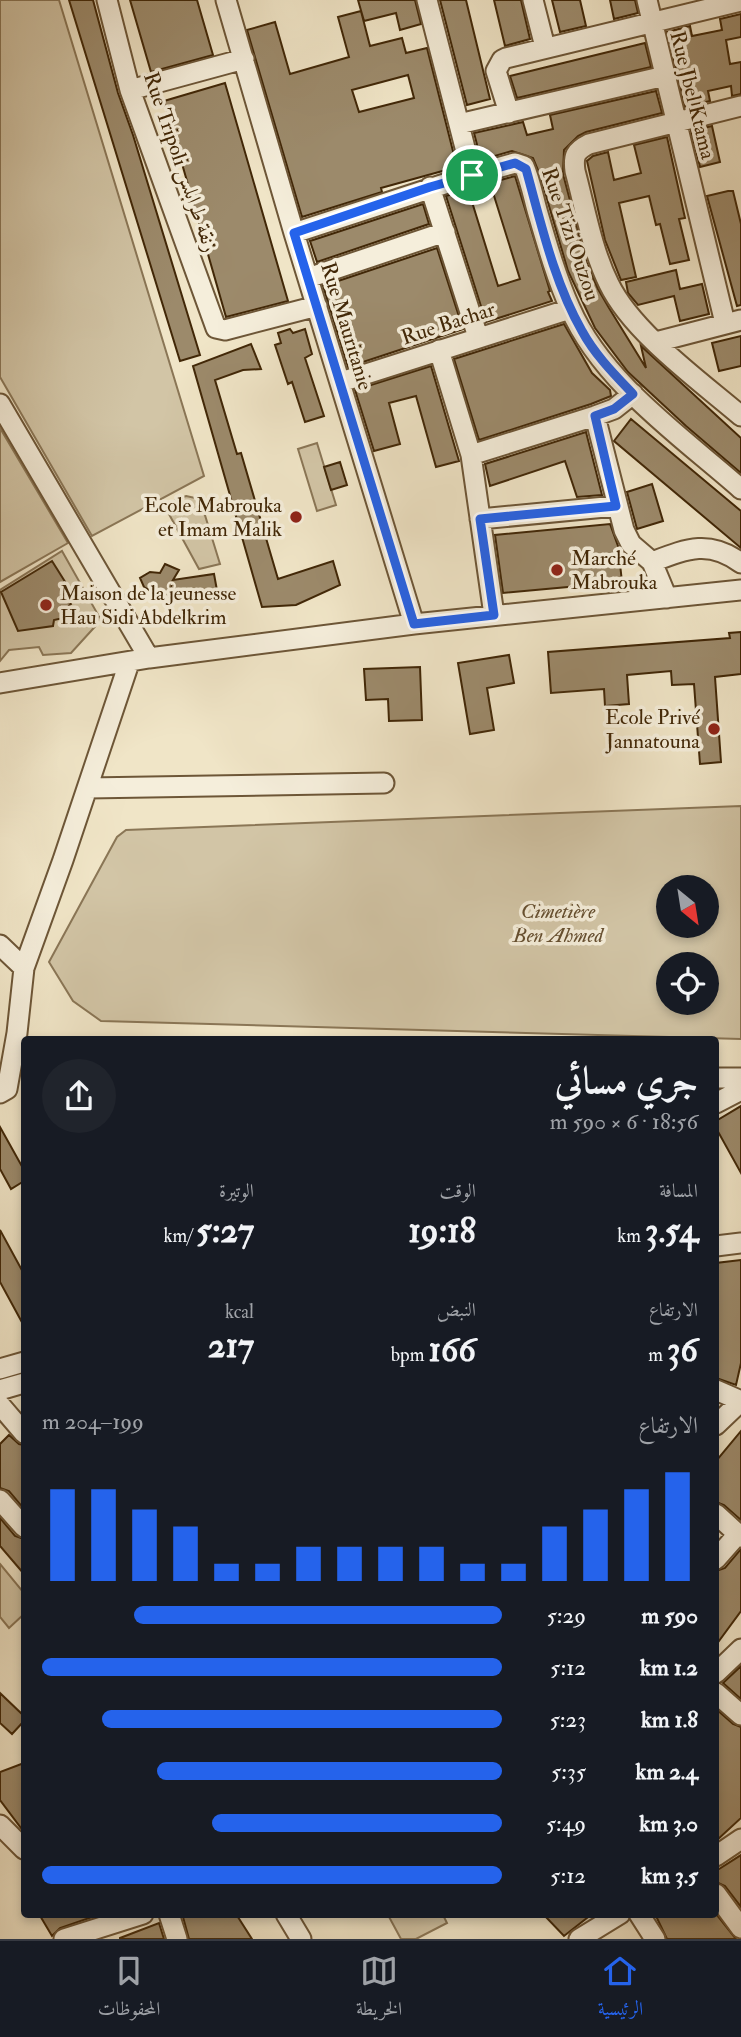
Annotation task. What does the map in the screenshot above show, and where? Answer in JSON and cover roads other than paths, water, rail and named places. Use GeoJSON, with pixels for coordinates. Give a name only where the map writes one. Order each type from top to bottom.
{"type":"FeatureCollection","features":[{"type":"Feature","properties":{"kind":"street","name":"Rue Tripoli زنقة طرابلس"},"geometry":{"type":"LineString","coordinates":[[107,0],[130,90],[216,328],[225,330],[317,306]]}},
{"type":"Feature","properties":{"kind":"street","name":"Rue Mauritanie"},"geometry":{"type":"LineString","coordinates":[[226,0],[294,233],[414,624]]}},
{"type":"Feature","properties":{"kind":"street"},"geometry":{"type":"LineString","coordinates":[[427,0],[472,175]]}},
{"type":"Feature","properties":{"kind":"street"},"geometry":{"type":"LineString","coordinates":[[533,0],[545,47]]}},
{"type":"Feature","properties":{"kind":"street","name":"Rue Jbel Ktama"},"geometry":{"type":"LineString","coordinates":[[647,0],[677,122],[733,322]]}},
{"type":"Feature","properties":{"kind":"street"},"geometry":{"type":"LineString","coordinates":[[509,113],[496,71],[502,60],[545,47],[741,1]]}},
{"type":"Feature","properties":{"kind":"street"},"geometry":{"type":"LineString","coordinates":[[130,90],[244,59]]}},
{"type":"Feature","properties":{"kind":"street"},"geometry":{"type":"LineString","coordinates":[[459,124],[665,76]]}},
{"type":"Feature","properties":{"kind":"street"},"geometry":{"type":"LineString","coordinates":[[741,106],[589,144],[579,149],[573,158],[608,284],[627,314],[741,416]]}},
{"type":"Feature","properties":{"kind":"street","name":"Rue Tizi Ouzou"},"geometry":{"type":"LineString","coordinates":[[294,233],[430,187],[515,163],[524,166],[570,309],[594,349],[633,394],[741,489]]}},
{"type":"Feature","properties":{"kind":"street"},"geometry":{"type":"LineString","coordinates":[[430,187],[478,337]]}},
{"type":"Feature","properties":{"kind":"street"},"geometry":{"type":"LineString","coordinates":[[308,278],[444,232]]}},
{"type":"Feature","properties":{"kind":"street","name":"Rue Bachar"},"geometry":{"type":"LineString","coordinates":[[341,382],[570,309]]}},
{"type":"Feature","properties":{"kind":"street"},"geometry":{"type":"LineString","coordinates":[[656,342],[733,322]]}},
{"type":"Feature","properties":{"kind":"street"},"geometry":{"type":"LineString","coordinates":[[439,350],[471,455],[494,615]]}},
{"type":"Feature","properties":{"kind":"street"},"geometry":{"type":"LineString","coordinates":[[471,455],[614,409],[633,394]]}},
{"type":"Feature","properties":{"kind":"street"},"geometry":{"type":"LineString","coordinates":[[0,404],[149,658]]}},
{"type":"Feature","properties":{"kind":"street"},"geometry":{"type":"LineString","coordinates":[[595,416],[616,506],[631,544],[652,562],[667,598]]}},
{"type":"Feature","properties":{"kind":"street"},"geometry":{"type":"LineString","coordinates":[[480,519],[616,506]]}},
{"type":"Feature","properties":{"kind":"street"},"geometry":{"type":"LineString","coordinates":[[652,562],[683,550],[705,547],[728,553],[741,563]]}},
{"type":"Feature","properties":{"kind":"street"},"geometry":{"type":"LineString","coordinates":[[0,683],[149,658],[414,624],[741,590]]}},
{"type":"Feature","properties":{"kind":"street"},"geometry":{"type":"LineString","coordinates":[[4,1091],[14,964],[88,788],[129,663]]}},
{"type":"Feature","properties":{"kind":"street"},"geometry":{"type":"LineString","coordinates":[[88,788],[384,783]]}},
{"type":"Feature","properties":{"kind":"street"},"geometry":{"type":"LineString","coordinates":[[0,945],[14,964]]}},
{"type":"Feature","properties":{"kind":"street"},"geometry":{"type":"LineString","coordinates":[[719,1078],[741,1078]]}},
{"type":"Feature","properties":{"kind":"street"},"geometry":{"type":"LineString","coordinates":[[719,1101],[741,1090]]}},
{"type":"Feature","properties":{"kind":"street"},"geometry":{"type":"LineString","coordinates":[[719,1246],[741,1243]]}},
{"type":"Feature","properties":{"kind":"street"},"geometry":{"type":"LineString","coordinates":[[0,1369],[21,1363]]}},
{"type":"Feature","properties":{"kind":"street"},"geometry":{"type":"LineString","coordinates":[[0,1390],[21,1384]]}},
{"type":"Feature","properties":{"kind":"street"},"geometry":{"type":"LineString","coordinates":[[719,1391],[741,1401],[719,1422]]}},
{"type":"Feature","properties":{"kind":"street"},"geometry":{"type":"LineString","coordinates":[[0,1405],[21,1430]]}},
{"type":"Feature","properties":{"kind":"street"},"geometry":{"type":"LineString","coordinates":[[0,1500],[21,1524]]}},
{"type":"Feature","properties":{"kind":"street"},"geometry":{"type":"LineString","coordinates":[[719,1517],[739,1536],[719,1556]]}},
{"type":"Feature","properties":{"kind":"street"},"geometry":{"type":"LineString","coordinates":[[719,1670],[741,1649]]}},
{"type":"Feature","properties":{"kind":"street"},"geometry":{"type":"LineString","coordinates":[[719,1696],[741,1715]]}},
{"type":"Feature","properties":{"kind":"street"},"geometry":{"type":"LineString","coordinates":[[0,1825],[21,1846]]}},
{"type":"Feature","properties":{"kind":"street"},"geometry":{"type":"LineString","coordinates":[[719,1854],[741,1839]]}},
{"type":"Feature","properties":{"kind":"street"},"geometry":{"type":"LineString","coordinates":[[719,1898],[741,1928]]}},
{"type":"Feature","properties":{"kind":"street"},"geometry":{"type":"LineString","coordinates":[[64,1939],[99,1934],[134,1918]]}},
{"type":"Feature","properties":{"kind":"street"},"geometry":{"type":"LineString","coordinates":[[170,1918],[177,1939]]}},
{"type":"Feature","properties":{"kind":"street"},"geometry":{"type":"LineString","coordinates":[[288,1918],[301,1939]]}},
{"type":"Feature","properties":{"kind":"street"},"geometry":{"type":"LineString","coordinates":[[579,1939],[613,1918]]}},
{"type":"Feature","properties":{"kind":"street"},"geometry":{"type":"LineString","coordinates":[[642,1918],[656,1939]]}},
{"type":"Feature","properties":{"kind":"place","name":"Ecole Mabrouka et Imam Malik"},"geometry":{"type":"Point","coordinates":[296,517]}},
{"type":"Feature","properties":{"kind":"place","name":"Marché Mabrouka"},"geometry":{"type":"Point","coordinates":[557,570]}},
{"type":"Feature","properties":{"kind":"place","name":"Maison de la jeunesse Hau Sidi Abdelkrim"},"geometry":{"type":"Point","coordinates":[46,605]}},
{"type":"Feature","properties":{"kind":"place","name":"Ecole Privé Jannatouna"},"geometry":{"type":"Point","coordinates":[714,729]}},
{"type":"Feature","properties":{"kind":"park label","name":"Cimetière Ben Ahmed"},"geometry":{"type":"Point","coordinates":[558,923]}}]}
